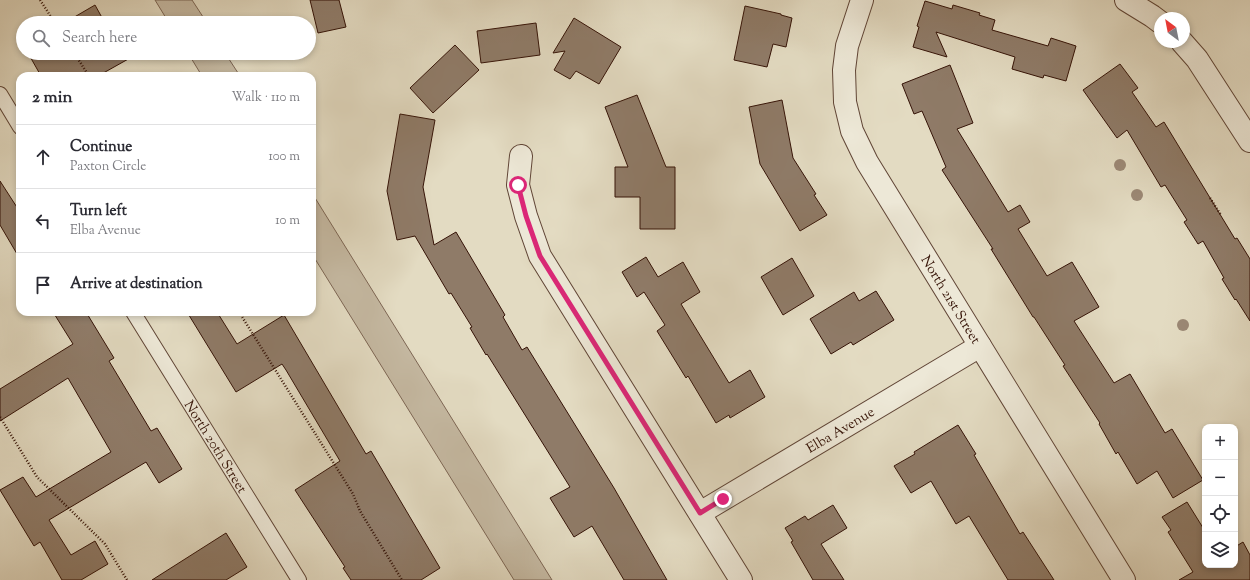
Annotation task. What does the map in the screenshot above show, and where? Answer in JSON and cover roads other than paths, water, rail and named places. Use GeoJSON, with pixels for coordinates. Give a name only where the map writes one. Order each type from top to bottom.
{"type":"FeatureCollection","features":[{"type":"Feature","properties":{"kind":"street","name":"North 21st Street"},"geometry":{"type":"LineString","coordinates":[[862,0],[847,46],[844,70],[845,102],[852,132],[867,162],[1124,580]]}},
{"type":"Feature","properties":{"kind":"street"},"geometry":{"type":"LineString","coordinates":[[1126,0],[1154,18]]}},
{"type":"Feature","properties":{"kind":"street"},"geometry":{"type":"LineString","coordinates":[[1187,48],[1197,59],[1248,133]]}},
{"type":"Feature","properties":{"kind":"street"},"geometry":{"type":"LineString","coordinates":[[521,156],[518,185],[526,216],[540,256],[741,580]]}},
{"type":"Feature","properties":{"kind":"street","name":"Elba Avenue"},"geometry":{"type":"LineString","coordinates":[[700,513],[980,346]]}},
{"type":"Feature","properties":{"kind":"lane"},"geometry":{"type":"LineString","coordinates":[[0,94],[16,120]]}},
{"type":"Feature","properties":{"kind":"lane","name":"North 20th Street"},"geometry":{"type":"LineString","coordinates":[[135,316],[299,580]]}}]}
